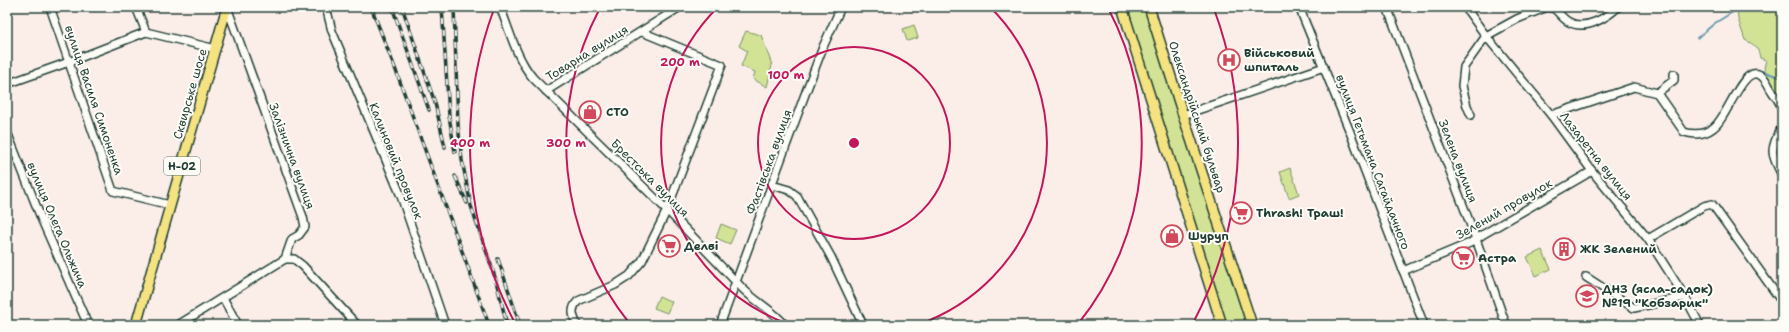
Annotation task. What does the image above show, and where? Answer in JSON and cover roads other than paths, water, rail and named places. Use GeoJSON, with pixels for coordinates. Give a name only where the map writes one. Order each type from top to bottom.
{"type":"FeatureCollection","features":[{"type":"Feature","properties":{"kind":"main road","name":"Сквирське шосе"},"geometry":{"type":"LineString","coordinates":[[136,325],[227,7]]}},
{"type":"Feature","properties":{"kind":"main road"},"geometry":{"type":"LineString","coordinates":[[1122,7],[1222,325]]}},
{"type":"Feature","properties":{"kind":"main road","name":"Олександрійський бульвар"},"geometry":{"type":"LineString","coordinates":[[1149,7],[1252,325]]}},
{"type":"Feature","properties":{"kind":"street","name":"вулиця Василя Симоненка"},"geometry":{"type":"LineString","coordinates":[[50,7],[113,191],[170,205]]}},
{"type":"Feature","properties":{"kind":"street"},"geometry":{"type":"LineString","coordinates":[[136,7],[146,32]]}},
{"type":"Feature","properties":{"kind":"street","name":"Залізнична вулиця"},"geometry":{"type":"LineString","coordinates":[[227,7],[303,217],[304,226],[299,235],[292,239],[285,259]]}},
{"type":"Feature","properties":{"kind":"street","name":"Калиновий провулок"},"geometry":{"type":"LineString","coordinates":[[326,7],[332,31],[401,196],[445,325]]}},
{"type":"Feature","properties":{"kind":"street","name":"Брестська вулиця"},"geometry":{"type":"LineString","coordinates":[[500,7],[525,69],[667,210],[754,301],[775,313],[785,325]]}},
{"type":"Feature","properties":{"kind":"street","name":"Товарна вулиця"},"geometry":{"type":"LineString","coordinates":[[546,91],[680,7]]}},
{"type":"Feature","properties":{"kind":"street","name":"Фастівська вулиця"},"geometry":{"type":"LineString","coordinates":[[720,325],[823,47],[841,7]]}},
{"type":"Feature","properties":{"kind":"street","name":"вулиця Гетьмана Сагайдачного"},"geometry":{"type":"LineString","coordinates":[[1299,7],[1324,67],[1424,325]]}},
{"type":"Feature","properties":{"kind":"street","name":"Зелена вулиця"},"geometry":{"type":"LineString","coordinates":[[1387,7],[1476,239],[1506,325]]}},
{"type":"Feature","properties":{"kind":"street","name":"Лазаретна вулиця"},"geometry":{"type":"LineString","coordinates":[[1464,7],[1551,115],[1592,171],[1648,238],[1685,297],[1700,325]]}},
{"type":"Feature","properties":{"kind":"street"},"geometry":{"type":"LineString","coordinates":[[1471,115],[1462,86],[1464,67],[1486,36],[1517,19],[1547,7],[1556,8],[1569,22],[1581,25],[1597,22],[1618,7]]}},
{"type":"Feature","properties":{"kind":"street"},"geometry":{"type":"LineString","coordinates":[[7,84],[146,32],[216,49]]}},
{"type":"Feature","properties":{"kind":"street"},"geometry":{"type":"LineString","coordinates":[[577,325],[572,312],[574,305],[578,301],[615,285],[629,276],[642,261],[667,210],[722,65],[642,32]]}},
{"type":"Feature","properties":{"kind":"street"},"geometry":{"type":"LineString","coordinates":[[1183,115],[1324,67]]}},
{"type":"Feature","properties":{"kind":"street"},"geometry":{"type":"LineString","coordinates":[[1551,115],[1634,87],[1657,93],[1684,132],[1699,134],[1714,128],[1728,110],[1742,83],[1752,73],[1757,73],[1764,76],[1781,104],[1782,110]]}},
{"type":"Feature","properties":{"kind":"street"},"geometry":{"type":"LineString","coordinates":[[1657,93],[1674,80],[1674,74]]}},
{"type":"Feature","properties":{"kind":"street"},"geometry":{"type":"LineString","coordinates":[[1782,126],[1773,145],[1772,156],[1782,174]]}},
{"type":"Feature","properties":{"kind":"street","name":"вулиця Олега Ольжича"},"geometry":{"type":"LineString","coordinates":[[7,132],[41,218],[88,325]]}},
{"type":"Feature","properties":{"kind":"street","name":"Зелений провулок"},"geometry":{"type":"LineString","coordinates":[[1403,271],[1476,239],[1592,171]]}},
{"type":"Feature","properties":{"kind":"street"},"geometry":{"type":"LineString","coordinates":[[772,186],[789,190],[797,196],[831,256],[863,325]]}},
{"type":"Feature","properties":{"kind":"street"},"geometry":{"type":"LineString","coordinates":[[1648,238],[1704,206],[1712,204],[1782,302]]}},
{"type":"Feature","properties":{"kind":"street"},"geometry":{"type":"LineString","coordinates":[[178,325],[285,259],[294,259],[303,266],[356,325]]}},
{"type":"Feature","properties":{"kind":"street"},"geometry":{"type":"LineString","coordinates":[[1586,277],[1634,308],[1685,297]]}},
{"type":"Feature","properties":{"kind":"street"},"geometry":{"type":"LineString","coordinates":[[223,298],[238,325]]}},
{"type":"Feature","properties":{"kind":"waterway"},"geometry":{"type":"LineString","coordinates":[[1697,38],[1715,23],[1741,7]]}},
{"type":"Feature","properties":{"kind":"waterway"},"geometry":{"type":"LineString","coordinates":[[1762,71],[1782,78]]}},
{"type":"Feature","properties":{"kind":"railway"},"geometry":{"type":"LineString","coordinates":[[371,7],[395,68],[489,325]]}},
{"type":"Feature","properties":{"kind":"railway"},"geometry":{"type":"LineString","coordinates":[[392,7],[429,110]]}},
{"type":"Feature","properties":{"kind":"railway"},"geometry":{"type":"LineString","coordinates":[[402,7],[435,103],[445,147]]}},
{"type":"Feature","properties":{"kind":"railway"},"geometry":{"type":"LineString","coordinates":[[442,7],[449,116],[455,152]]}},
{"type":"Feature","properties":{"kind":"railway"},"geometry":{"type":"LineString","coordinates":[[454,7],[458,125],[462,160],[471,206],[495,277],[507,325]]}},
{"type":"Feature","properties":{"kind":"railway"},"geometry":{"type":"LineString","coordinates":[[455,176],[467,203]]}},
{"type":"Feature","properties":{"kind":"railway"},"geometry":{"type":"LineString","coordinates":[[498,259],[520,325]]}},
{"type":"Feature","properties":{"kind":"place","name":"Військовий шпиталь"},"geometry":{"type":"Point","coordinates":[1229,60]}},
{"type":"Feature","properties":{"kind":"place","name":"СТО"},"geometry":{"type":"Point","coordinates":[590,112]}},
{"type":"Feature","properties":{"kind":"place","name":"Thrash! Траш!"},"geometry":{"type":"Point","coordinates":[1241,213]}},
{"type":"Feature","properties":{"kind":"place","name":"Шуруп"},"geometry":{"type":"Point","coordinates":[1172,236]}},
{"type":"Feature","properties":{"kind":"place","name":"Делві"},"geometry":{"type":"Point","coordinates":[669,246]}},
{"type":"Feature","properties":{"kind":"place","name":"ЖК Зелений"},"geometry":{"type":"Point","coordinates":[1564,249]}},
{"type":"Feature","properties":{"kind":"place","name":"Астра"},"geometry":{"type":"Point","coordinates":[1463,258]}},
{"type":"Feature","properties":{"kind":"place","name":"ДНЗ (ясла-садок) №19 \"Кобзарик\""},"geometry":{"type":"Point","coordinates":[1587,296]}}]}
